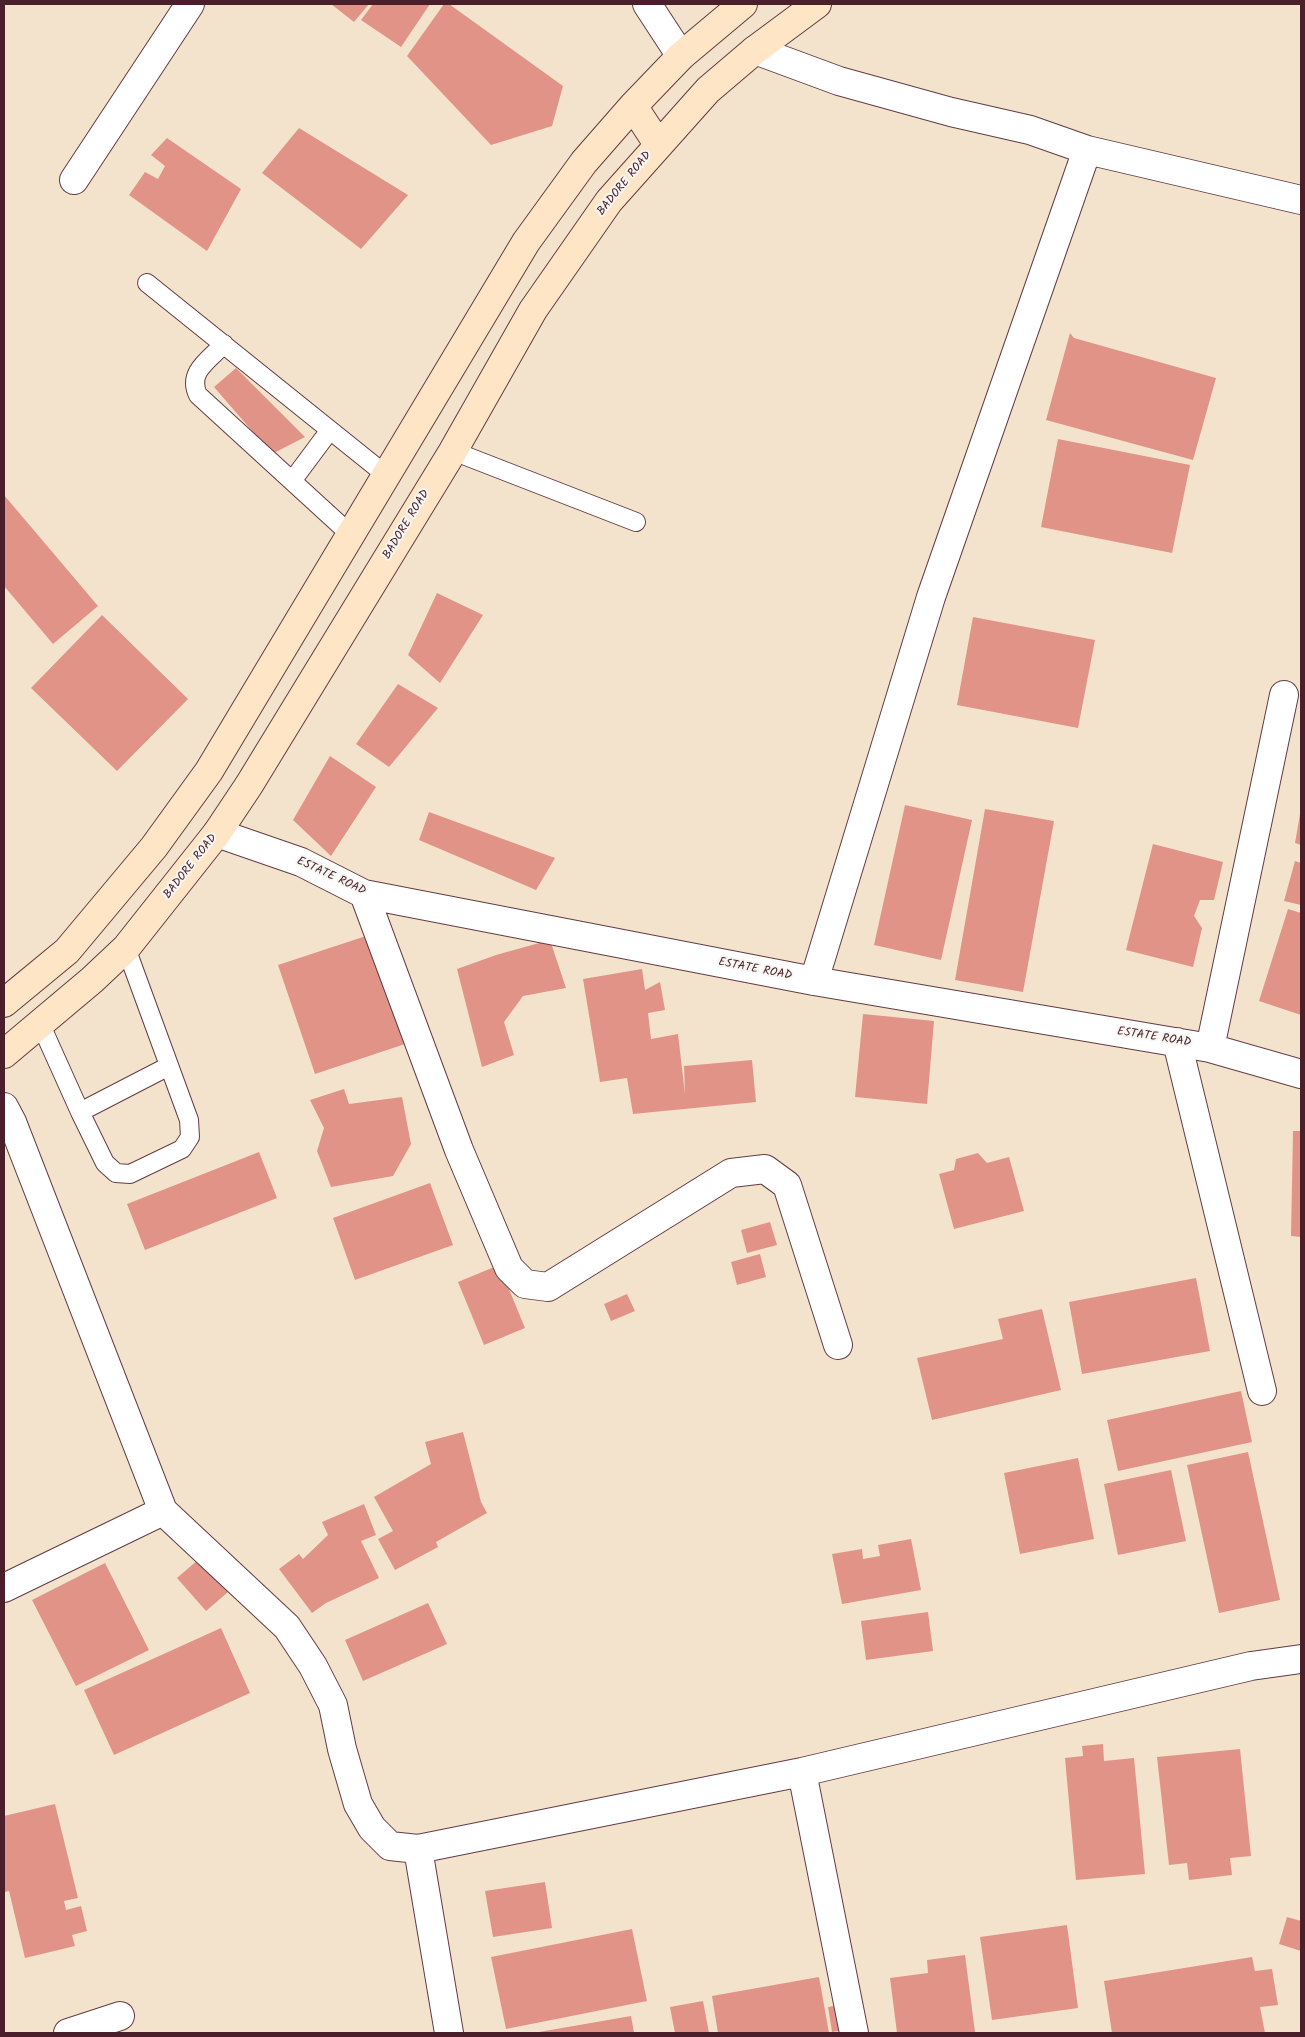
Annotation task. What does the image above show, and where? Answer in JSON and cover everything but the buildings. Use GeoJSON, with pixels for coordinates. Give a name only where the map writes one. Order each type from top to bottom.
{"type":"FeatureCollection","features":[{"type":"Feature","properties":{"kind":"main road"},"geometry":{"type":"LineString","coordinates":[[4,1003],[67,951],[119,891],[177,818],[209,771],[526,242],[584,162],[682,56],[743,4]]}},
{"type":"Feature","properties":{"kind":"main road","name":"BADORE ROAD"},"geometry":{"type":"LineString","coordinates":[[4,1054],[126,948],[217,834],[453,451],[533,310],[609,201],[708,90],[755,50],[818,4]]}},
{"type":"Feature","properties":{"kind":"main road"},"geometry":{"type":"LineString","coordinates":[[634,106],[658,144]]}},
{"type":"Feature","properties":{"kind":"street"},"geometry":{"type":"LineString","coordinates":[[74,180],[190,4]]}},
{"type":"Feature","properties":{"kind":"street"},"geometry":{"type":"LineString","coordinates":[[647,4],[682,56]]}},
{"type":"Feature","properties":{"kind":"street"},"geometry":{"type":"LineString","coordinates":[[755,50],[839,81],[951,112],[1030,130],[1087,150],[1301,200]]}},
{"type":"Feature","properties":{"kind":"street"},"geometry":{"type":"LineString","coordinates":[[814,982],[930,596],[1087,150]]}},
{"type":"Feature","properties":{"kind":"street"},"geometry":{"type":"LineString","coordinates":[[1210,1048],[1284,695]]}},
{"type":"Feature","properties":{"kind":"street","name":"ESTATE ROAD"},"geometry":{"type":"LineString","coordinates":[[217,834],[301,862],[364,894],[814,982],[1210,1048],[1301,1074]]}},
{"type":"Feature","properties":{"kind":"street"},"geometry":{"type":"LineString","coordinates":[[364,894],[463,1159],[509,1268],[525,1284],[548,1287],[731,1173],[764,1169],[787,1184],[838,1344]]}},
{"type":"Feature","properties":{"kind":"street"},"geometry":{"type":"LineString","coordinates":[[1177,1042],[1262,1391]]}},
{"type":"Feature","properties":{"kind":"street"},"geometry":{"type":"LineString","coordinates":[[4,1107],[12,1122],[163,1511],[287,1627],[313,1666],[332,1705],[342,1749],[358,1804],[372,1828],[390,1846],[418,1849],[802,1772],[1250,1666],[1301,1659]]}},
{"type":"Feature","properties":{"kind":"street"},"geometry":{"type":"LineString","coordinates":[[4,1588],[163,1511]]}},
{"type":"Feature","properties":{"kind":"street"},"geometry":{"type":"LineString","coordinates":[[802,1772],[854,2033]]}},
{"type":"Feature","properties":{"kind":"street"},"geometry":{"type":"LineString","coordinates":[[418,1849],[449,2033]]}},
{"type":"Feature","properties":{"kind":"street"},"geometry":{"type":"LineString","coordinates":[[68,2033],[120,2016]]}},
{"type":"Feature","properties":{"kind":"lane"},"geometry":{"type":"LineString","coordinates":[[147,283],[386,475]]}},
{"type":"Feature","properties":{"kind":"lane"},"geometry":{"type":"LineString","coordinates":[[224,344],[194,375],[193,385],[198,394],[351,535]]}},
{"type":"Feature","properties":{"kind":"lane"},"geometry":{"type":"LineString","coordinates":[[292,481],[330,430]]}},
{"type":"Feature","properties":{"kind":"lane"},"geometry":{"type":"LineString","coordinates":[[453,451],[636,522]]}},
{"type":"Feature","properties":{"kind":"lane"},"geometry":{"type":"LineString","coordinates":[[40,1024],[105,1163],[116,1173],[130,1174],[182,1149],[190,1136],[189,1120],[126,948]]}},
{"type":"Feature","properties":{"kind":"lane"},"geometry":{"type":"LineString","coordinates":[[80,1112],[169,1066]]}}]}
